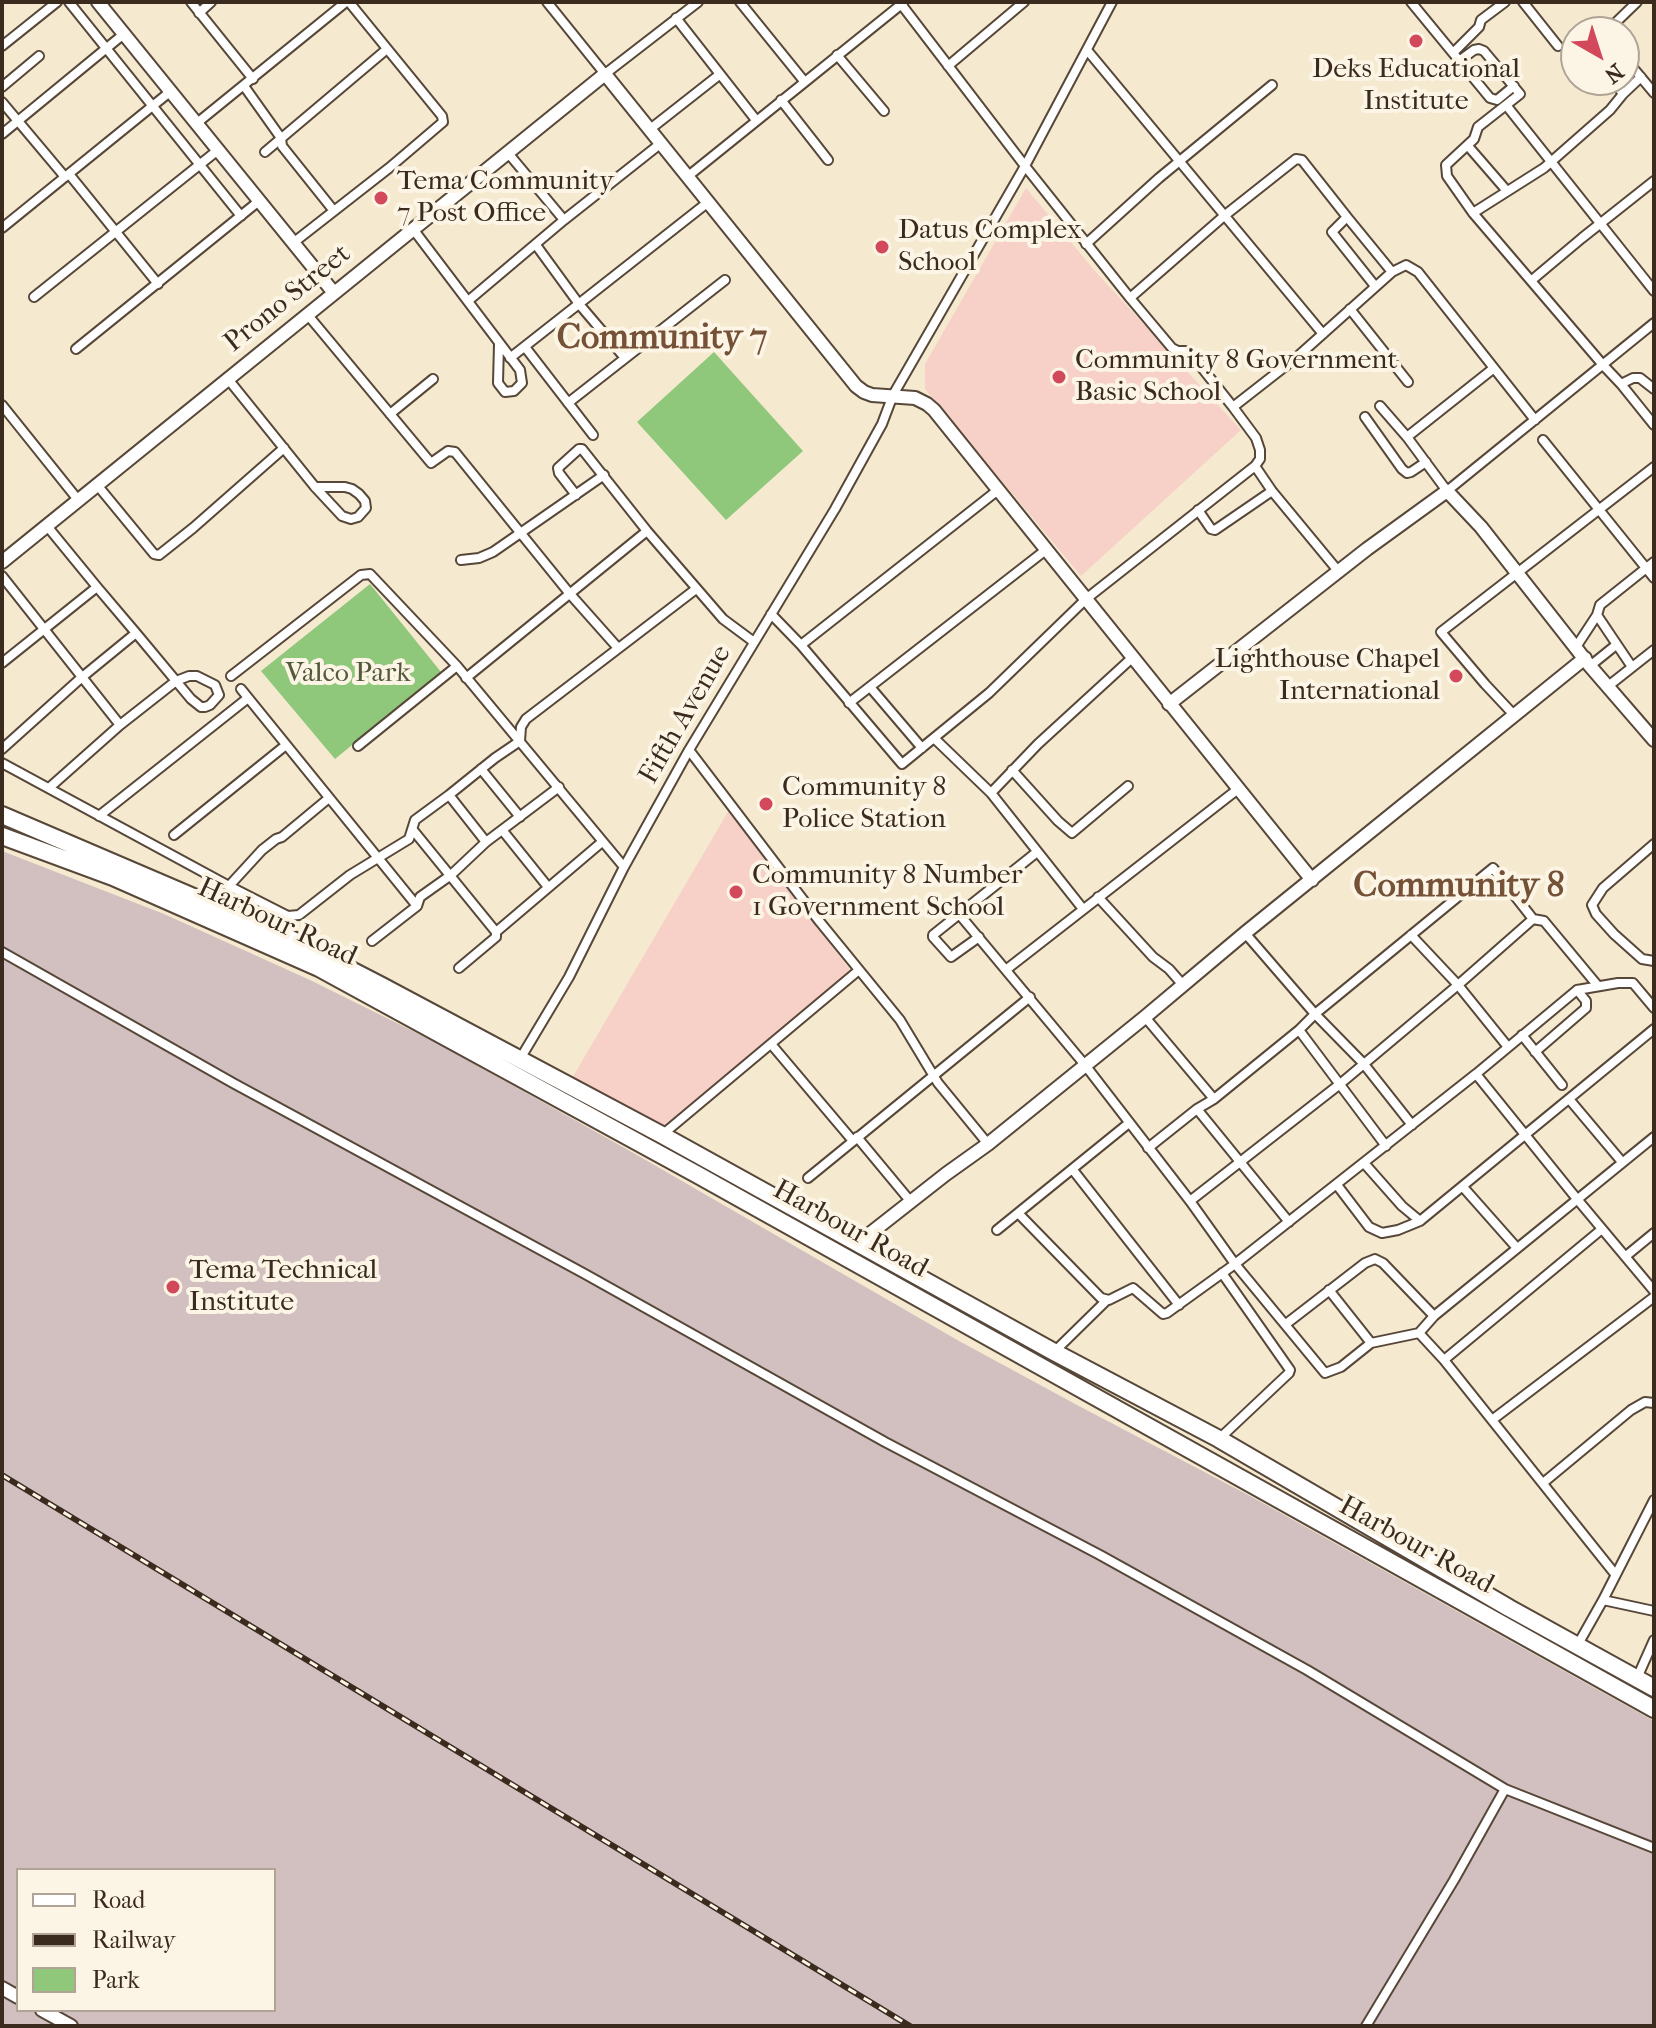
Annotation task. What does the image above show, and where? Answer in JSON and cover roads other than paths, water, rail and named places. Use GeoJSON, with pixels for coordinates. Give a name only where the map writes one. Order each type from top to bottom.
{"type":"FeatureCollection","features":[{"type":"Feature","properties":{"kind":"highway","name":"Harbour Road"},"geometry":{"type":"LineString","coordinates":[[2,815],[287,937],[520,1059],[1219,1439],[1654,1688]]}},
{"type":"Feature","properties":{"kind":"highway","name":"Harbour Road"},"geometry":{"type":"LineString","coordinates":[[2,836],[113,877],[319,968],[739,1198],[1654,1709]]}},
{"type":"Feature","properties":{"kind":"street"},"geometry":{"type":"LineString","coordinates":[[2,46],[57,2]]}},
{"type":"Feature","properties":{"kind":"street"},"geometry":{"type":"LineString","coordinates":[[69,2],[241,216]]}},
{"type":"Feature","properties":{"kind":"street"},"geometry":{"type":"LineString","coordinates":[[98,2],[334,293]]}},
{"type":"Feature","properties":{"kind":"street"},"geometry":{"type":"LineString","coordinates":[[191,2],[253,79]]}},
{"type":"Feature","properties":{"kind":"street"},"geometry":{"type":"LineString","coordinates":[[199,13],[211,2]]}},
{"type":"Feature","properties":{"kind":"street"},"geometry":{"type":"LineString","coordinates":[[197,123],[347,2],[442,116],[443,122],[293,243]]}},
{"type":"Feature","properties":{"kind":"street"},"geometry":{"type":"LineString","coordinates":[[547,2],[856,386],[872,395],[915,398],[934,410],[1312,880]]}},
{"type":"Feature","properties":{"kind":"street"},"geometry":{"type":"LineString","coordinates":[[605,74],[698,2]]}},
{"type":"Feature","properties":{"kind":"street"},"geometry":{"type":"LineString","coordinates":[[740,2],[804,81]]}},
{"type":"Feature","properties":{"kind":"street"},"geometry":{"type":"LineString","coordinates":[[948,66],[1024,2]]}},
{"type":"Feature","properties":{"kind":"street","name":"Fifth Avenue"},"geometry":{"type":"LineString","coordinates":[[520,1059],[569,977],[624,867],[689,750],[835,509],[882,424],[893,395],[1025,166],[1112,2]]}},
{"type":"Feature","properties":{"kind":"street"},"geometry":{"type":"LineString","coordinates":[[1411,2],[1490,98],[1497,100],[1514,86]]}},
{"type":"Feature","properties":{"kind":"street"},"geometry":{"type":"LineString","coordinates":[[1456,57],[1481,20],[1505,2]]}},
{"type":"Feature","properties":{"kind":"street"},"geometry":{"type":"LineString","coordinates":[[1523,2],[1558,46]]}},
{"type":"Feature","properties":{"kind":"street"},"geometry":{"type":"LineString","coordinates":[[1623,16],[1637,2]]}},
{"type":"Feature","properties":{"kind":"street"},"geometry":{"type":"LineString","coordinates":[[687,177],[902,3],[1086,244],[1172,348],[1191,354],[1256,438],[1260,450],[1260,459],[1255,466],[1086,599],[989,693],[902,764],[771,614]]}},
{"type":"Feature","properties":{"kind":"street"},"geometry":{"type":"LineString","coordinates":[[676,18],[756,120]]}},
{"type":"Feature","properties":{"kind":"street"},"geometry":{"type":"LineString","coordinates":[[2,134],[125,33]]}},
{"type":"Feature","properties":{"kind":"street"},"geometry":{"type":"LineString","coordinates":[[265,152],[387,49]]}},
{"type":"Feature","properties":{"kind":"street"},"geometry":{"type":"LineString","coordinates":[[1456,57],[1479,49],[1484,51],[1520,94],[1478,127],[1474,139],[1446,165],[1445,171],[1473,213],[1654,425]]}},
{"type":"Feature","properties":{"kind":"street"},"geometry":{"type":"LineString","coordinates":[[1087,50],[1323,334]]}},
{"type":"Feature","properties":{"kind":"street"},"geometry":{"type":"LineString","coordinates":[[837,55],[884,111]]}},
{"type":"Feature","properties":{"kind":"street"},"geometry":{"type":"LineString","coordinates":[[2,87],[39,56]]}},
{"type":"Feature","properties":{"kind":"street","name":"Prono Street"},"geometry":{"type":"LineString","coordinates":[[2,562],[605,74]]}},
{"type":"Feature","properties":{"kind":"street"},"geometry":{"type":"LineString","coordinates":[[649,130],[719,75]]}},
{"type":"Feature","properties":{"kind":"street"},"geometry":{"type":"LineString","coordinates":[[1641,77],[1654,93]]}},
{"type":"Feature","properties":{"kind":"street"},"geometry":{"type":"LineString","coordinates":[[1086,244],[1272,85]]}},
{"type":"Feature","properties":{"kind":"street"},"geometry":{"type":"LineString","coordinates":[[244,86],[281,138],[282,146],[334,211]]}},
{"type":"Feature","properties":{"kind":"street"},"geometry":{"type":"LineString","coordinates":[[2,228],[171,91]]}},
{"type":"Feature","properties":{"kind":"street"},"geometry":{"type":"LineString","coordinates":[[1473,213],[1552,161],[1610,110],[1621,96]]}},
{"type":"Feature","properties":{"kind":"street"},"geometry":{"type":"LineString","coordinates":[[781,100],[828,160]]}},
{"type":"Feature","properties":{"kind":"street"},"geometry":{"type":"LineString","coordinates":[[2,102],[158,284]]}},
{"type":"Feature","properties":{"kind":"street"},"geometry":{"type":"LineString","coordinates":[[1506,105],[1654,291]]}},
{"type":"Feature","properties":{"kind":"street"},"geometry":{"type":"LineString","coordinates":[[468,301],[660,144]]}},
{"type":"Feature","properties":{"kind":"street"},"geometry":{"type":"LineString","coordinates":[[1468,146],[1507,191]]}},
{"type":"Feature","properties":{"kind":"street"},"geometry":{"type":"LineString","coordinates":[[34,297],[218,150]]}},
{"type":"Feature","properties":{"kind":"street"},"geometry":{"type":"LineString","coordinates":[[508,153],[564,220]]}},
{"type":"Feature","properties":{"kind":"street"},"geometry":{"type":"LineString","coordinates":[[1130,298],[1224,216],[1299,158],[1392,272]]}},
{"type":"Feature","properties":{"kind":"street"},"geometry":{"type":"LineString","coordinates":[[1532,280],[1654,181]]}},
{"type":"Feature","properties":{"kind":"street"},"geometry":{"type":"LineString","coordinates":[[76,349],[259,201]]}},
{"type":"Feature","properties":{"kind":"street"},"geometry":{"type":"LineString","coordinates":[[510,358],[707,203]]}},
{"type":"Feature","properties":{"kind":"street"},"geometry":{"type":"LineString","coordinates":[[1347,217],[1332,232],[1375,286]]}},
{"type":"Feature","properties":{"kind":"street"},"geometry":{"type":"LineString","coordinates":[[413,229],[520,370],[522,383],[514,391],[505,392],[498,383],[499,344]]}},
{"type":"Feature","properties":{"kind":"street"},"geometry":{"type":"LineString","coordinates":[[536,245],[579,304],[625,358]]}},
{"type":"Feature","properties":{"kind":"street"},"geometry":{"type":"LineString","coordinates":[[1233,407],[1297,357],[1392,272],[1406,265],[1418,272],[1535,420]]}},
{"type":"Feature","properties":{"kind":"street"},"geometry":{"type":"LineString","coordinates":[[568,403],[725,280]]}},
{"type":"Feature","properties":{"kind":"street"},"geometry":{"type":"LineString","coordinates":[[1350,309],[1408,382]]}},
{"type":"Feature","properties":{"kind":"street"},"geometry":{"type":"LineString","coordinates":[[307,314],[431,463],[453,451],[618,648]]}},
{"type":"Feature","properties":{"kind":"street"},"geometry":{"type":"LineString","coordinates":[[1169,704],[1367,549],[1447,491],[1654,323]]}},
{"type":"Feature","properties":{"kind":"street"},"geometry":{"type":"LineString","coordinates":[[525,347],[593,435]]}},
{"type":"Feature","properties":{"kind":"street"},"geometry":{"type":"LineString","coordinates":[[1407,437],[1494,368]]}},
{"type":"Feature","properties":{"kind":"street"},"geometry":{"type":"LineString","coordinates":[[1621,384],[1640,378],[1654,389]]}},
{"type":"Feature","properties":{"kind":"street"},"geometry":{"type":"LineString","coordinates":[[228,379],[315,487],[342,516],[351,519],[358,517],[366,508],[365,501],[352,489],[315,487]]}},
{"type":"Feature","properties":{"kind":"street"},"geometry":{"type":"LineString","coordinates":[[390,414],[433,379]]}},
{"type":"Feature","properties":{"kind":"street"},"geometry":{"type":"LineString","coordinates":[[2,405],[79,501]]}},
{"type":"Feature","properties":{"kind":"street"},"geometry":{"type":"LineString","coordinates":[[1380,406],[1447,491],[1481,527],[1607,687],[1654,740]]}},
{"type":"Feature","properties":{"kind":"street"},"geometry":{"type":"LineString","coordinates":[[2,423],[11,415]]}},
{"type":"Feature","properties":{"kind":"street"},"geometry":{"type":"LineString","coordinates":[[1365,417],[1407,473],[1426,462]]}},
{"type":"Feature","properties":{"kind":"street"},"geometry":{"type":"LineString","coordinates":[[1543,440],[1654,578]]}},
{"type":"Feature","properties":{"kind":"street"},"geometry":{"type":"LineString","coordinates":[[98,486],[154,554],[159,555],[284,448]]}},
{"type":"Feature","properties":{"kind":"street"},"geometry":{"type":"LineString","coordinates":[[576,495],[558,468],[579,449],[584,450],[696,589],[730,626],[754,642]]}},
{"type":"Feature","properties":{"kind":"street"},"geometry":{"type":"LineString","coordinates":[[1255,466],[1339,572]]}},
{"type":"Feature","properties":{"kind":"street"},"geometry":{"type":"LineString","coordinates":[[1514,715],[1441,632],[1654,467]]}},
{"type":"Feature","properties":{"kind":"street"},"geometry":{"type":"LineString","coordinates":[[461,560],[479,558],[522,533],[604,475]]}},
{"type":"Feature","properties":{"kind":"street"},"geometry":{"type":"LineString","coordinates":[[801,645],[998,490]]}},
{"type":"Feature","properties":{"kind":"street"},"geometry":{"type":"LineString","coordinates":[[1198,510],[1211,529],[1215,530],[1272,491]]}},
{"type":"Feature","properties":{"kind":"street"},"geometry":{"type":"LineString","coordinates":[[47,526],[97,587],[136,633],[176,681],[191,699],[201,707],[210,705],[219,695],[215,685],[197,676],[176,681],[120,725],[49,788]]}},
{"type":"Feature","properties":{"kind":"street"},"geometry":{"type":"LineString","coordinates":[[466,678],[647,531]]}},
{"type":"Feature","properties":{"kind":"street"},"geometry":{"type":"LineString","coordinates":[[849,703],[1047,549]]}},
{"type":"Feature","properties":{"kind":"street"},"geometry":{"type":"LineString","coordinates":[[1576,647],[1600,605],[1654,562]]}},
{"type":"Feature","properties":{"kind":"street"},"geometry":{"type":"LineString","coordinates":[[231,676],[366,573],[375,576],[457,666],[624,867]]}},
{"type":"Feature","properties":{"kind":"street"},"geometry":{"type":"LineString","coordinates":[[2,576],[120,725]]}},
{"type":"Feature","properties":{"kind":"street"},"geometry":{"type":"LineString","coordinates":[[2,663],[97,587]]}},
{"type":"Feature","properties":{"kind":"street"},"geometry":{"type":"LineString","coordinates":[[2,763],[229,886],[288,916],[296,916],[350,875],[409,839],[415,820],[520,741],[522,723],[696,589]]}},
{"type":"Feature","properties":{"kind":"street"},"geometry":{"type":"LineString","coordinates":[[1597,615],[1632,667]]}},
{"type":"Feature","properties":{"kind":"street"},"geometry":{"type":"LineString","coordinates":[[2,749],[136,633]]}},
{"type":"Feature","properties":{"kind":"street"},"geometry":{"type":"LineString","coordinates":[[858,1243],[988,1144],[1514,715],[1616,645]]}},
{"type":"Feature","properties":{"kind":"street"},"geometry":{"type":"LineString","coordinates":[[1607,687],[1654,650]]}},
{"type":"Feature","properties":{"kind":"street"},"geometry":{"type":"LineString","coordinates":[[991,793],[1133,657]]}},
{"type":"Feature","properties":{"kind":"street"},"geometry":{"type":"LineString","coordinates":[[358,746],[457,666]]}},
{"type":"Feature","properties":{"kind":"street"},"geometry":{"type":"LineString","coordinates":[[870,687],[922,748]]}},
{"type":"Feature","properties":{"kind":"street"},"geometry":{"type":"LineString","coordinates":[[241,689],[417,906]]}},
{"type":"Feature","properties":{"kind":"street"},"geometry":{"type":"LineString","coordinates":[[99,816],[248,698]]}},
{"type":"Feature","properties":{"kind":"street"},"geometry":{"type":"LineString","coordinates":[[935,739],[991,793],[1083,909]]}},
{"type":"Feature","properties":{"kind":"street"},"geometry":{"type":"LineString","coordinates":[[174,835],[286,745]]}},
{"type":"Feature","properties":{"kind":"street"},"geometry":{"type":"LineString","coordinates":[[689,750],[900,1020],[933,1076],[988,1144]]}},
{"type":"Feature","properties":{"kind":"street"},"geometry":{"type":"LineString","coordinates":[[481,769],[520,817]]}},
{"type":"Feature","properties":{"kind":"street"},"geometry":{"type":"LineString","coordinates":[[1012,770],[1072,833],[1128,786]]}},
{"type":"Feature","properties":{"kind":"street"},"geometry":{"type":"LineString","coordinates":[[372,941],[417,906],[420,897],[451,875],[486,842],[559,787]]}},
{"type":"Feature","properties":{"kind":"street"},"geometry":{"type":"LineString","coordinates":[[1007,969],[1238,789]]}},
{"type":"Feature","properties":{"kind":"street"},"geometry":{"type":"LineString","coordinates":[[449,795],[486,842]]}},
{"type":"Feature","properties":{"kind":"street"},"geometry":{"type":"LineString","coordinates":[[229,886],[262,850],[329,798]]}},
{"type":"Feature","properties":{"kind":"street"},"geometry":{"type":"LineString","coordinates":[[413,830],[496,932]]}},
{"type":"Feature","properties":{"kind":"street"},"geometry":{"type":"LineString","coordinates":[[503,831],[548,887]]}},
{"type":"Feature","properties":{"kind":"street"},"geometry":{"type":"LineString","coordinates":[[459,968],[496,937],[496,932],[602,842]]}},
{"type":"Feature","properties":{"kind":"street"},"geometry":{"type":"LineString","coordinates":[[1654,844],[1603,888],[1592,905],[1614,934],[1642,959],[1654,961]]}},
{"type":"Feature","properties":{"kind":"street"},"geometry":{"type":"LineString","coordinates":[[979,937],[951,957],[933,935],[1037,852]]}},
{"type":"Feature","properties":{"kind":"street"},"geometry":{"type":"LineString","coordinates":[[1148,1148],[1214,1099],[1493,868],[1533,919],[1544,921],[1598,986]]}},
{"type":"Feature","properties":{"kind":"street"},"geometry":{"type":"LineString","coordinates":[[1098,897],[1183,985]]}},
{"type":"Feature","properties":{"kind":"street"},"geometry":{"type":"LineString","coordinates":[[959,914],[1085,1065],[1235,1264],[1325,1373],[1341,1367],[1371,1343],[1419,1333],[1434,1316],[1654,1137]]}},
{"type":"Feature","properties":{"kind":"street"},"geometry":{"type":"LineString","coordinates":[[1190,1201],[1340,1084],[1533,919]]}},
{"type":"Feature","properties":{"kind":"street"},"geometry":{"type":"LineString","coordinates":[[1245,933],[1315,1014],[1363,1063],[1412,1125]]}},
{"type":"Feature","properties":{"kind":"street"},"geometry":{"type":"LineString","coordinates":[[1411,935],[1458,985],[1508,1047]]}},
{"type":"Feature","properties":{"kind":"street"},"geometry":{"type":"LineString","coordinates":[[2,952],[233,1083],[885,1442],[1100,1555],[1307,1670],[1505,1789],[1654,1848]]}},
{"type":"Feature","properties":{"kind":"street"},"geometry":{"type":"LineString","coordinates":[[662,1135],[859,970]]}},
{"type":"Feature","properties":{"kind":"street"},"geometry":{"type":"LineString","coordinates":[[1054,1352],[1107,1300],[1133,1288],[1163,1314],[1179,1305],[1337,1185],[1577,990],[1633,983],[1654,1008]]}},
{"type":"Feature","properties":{"kind":"street"},"geometry":{"type":"LineString","coordinates":[[1535,1052],[1586,1008],[1586,1001],[1577,990]]}},
{"type":"Feature","properties":{"kind":"street"},"geometry":{"type":"LineString","coordinates":[[808,1178],[1030,997]]}},
{"type":"Feature","properties":{"kind":"street"},"geometry":{"type":"LineString","coordinates":[[1145,1017],[1214,1099]]}},
{"type":"Feature","properties":{"kind":"street"},"geometry":{"type":"LineString","coordinates":[[1337,1185],[1369,1227],[1382,1233],[1420,1221],[1654,1029]]}},
{"type":"Feature","properties":{"kind":"street"},"geometry":{"type":"LineString","coordinates":[[1299,1030],[1386,1146]]}},
{"type":"Feature","properties":{"kind":"street"},"geometry":{"type":"LineString","coordinates":[[1522,1035],[1562,1085]]}},
{"type":"Feature","properties":{"kind":"street"},"geometry":{"type":"LineString","coordinates":[[771,1044],[911,1202]]}},
{"type":"Feature","properties":{"kind":"street"},"geometry":{"type":"LineString","coordinates":[[1476,1074],[1654,1291]]}},
{"type":"Feature","properties":{"kind":"street"},"geometry":{"type":"LineString","coordinates":[[1569,1099],[1622,1162]]}},
{"type":"Feature","properties":{"kind":"street"},"geometry":{"type":"LineString","coordinates":[[1197,1109],[1289,1222]]}},
{"type":"Feature","properties":{"kind":"street"},"geometry":{"type":"LineString","coordinates":[[997,1230],[1129,1123]]}},
{"type":"Feature","properties":{"kind":"street"},"geometry":{"type":"LineString","coordinates":[[1364,1163],[1402,1206],[1420,1221]]}},
{"type":"Feature","properties":{"kind":"street"},"geometry":{"type":"LineString","coordinates":[[1073,1170],[1179,1305]]}},
{"type":"Feature","properties":{"kind":"street"},"geometry":{"type":"LineString","coordinates":[[1463,1187],[1517,1248]]}},
{"type":"Feature","properties":{"kind":"street"},"geometry":{"type":"LineString","coordinates":[[1018,1213],[1101,1298],[1107,1300]]}},
{"type":"Feature","properties":{"kind":"street"},"geometry":{"type":"LineString","coordinates":[[1444,1360],[1602,1229]]}},
{"type":"Feature","properties":{"kind":"street"},"geometry":{"type":"LineString","coordinates":[[1626,1256],[1654,1233]]}},
{"type":"Feature","properties":{"kind":"street"},"geometry":{"type":"LineString","coordinates":[[1286,1324],[1365,1263],[1375,1259],[1383,1263],[1434,1316]]}},
{"type":"Feature","properties":{"kind":"street"},"geometry":{"type":"LineString","coordinates":[[1219,1439],[1290,1370],[1222,1273]]}},
{"type":"Feature","properties":{"kind":"street"},"geometry":{"type":"LineString","coordinates":[[1329,1290],[1371,1343]]}},
{"type":"Feature","properties":{"kind":"street"},"geometry":{"type":"LineString","coordinates":[[1492,1420],[1654,1297]]}},
{"type":"Feature","properties":{"kind":"street"},"geometry":{"type":"LineString","coordinates":[[1419,1333],[1615,1574]]}},
{"type":"Feature","properties":{"kind":"street"},"geometry":{"type":"LineString","coordinates":[[1543,1483],[1631,1410],[1645,1402],[1654,1403]]}},
{"type":"Feature","properties":{"kind":"street"},"geometry":{"type":"LineString","coordinates":[[1577,1646],[1654,1500]]}},
{"type":"Feature","properties":{"kind":"street"},"geometry":{"type":"LineString","coordinates":[[1603,1600],[1654,1611]]}},
{"type":"Feature","properties":{"kind":"street"},"geometry":{"type":"LineString","coordinates":[[1637,1678],[1654,1640]]}},
{"type":"Feature","properties":{"kind":"street"},"geometry":{"type":"LineString","coordinates":[[1366,2026],[1505,1789]]}},
{"type":"Feature","properties":{"kind":"street"},"geometry":{"type":"LineString","coordinates":[[46,2012],[71,2026]]}},
{"type":"Feature","properties":{"kind":"railway"},"geometry":{"type":"LineString","coordinates":[[2,1475],[910,2026]]}},
{"type":"Feature","properties":{"kind":"place","name":"Deks Educational Institute"},"geometry":{"type":"Point","coordinates":[1416,41]}},
{"type":"Feature","properties":{"kind":"place","name":"Tema Community 7 Post Office"},"geometry":{"type":"Point","coordinates":[381,198]}},
{"type":"Feature","properties":{"kind":"place","name":"Datus Complex School"},"geometry":{"type":"Point","coordinates":[882,247]}},
{"type":"Feature","properties":{"kind":"place","name":"Community 8 Government Basic School"},"geometry":{"type":"Point","coordinates":[1059,377]}},
{"type":"Feature","properties":{"kind":"place","name":"Lighthouse Chapel International"},"geometry":{"type":"Point","coordinates":[1456,676]}},
{"type":"Feature","properties":{"kind":"place","name":"Community 8 Police Station"},"geometry":{"type":"Point","coordinates":[766,804]}},
{"type":"Feature","properties":{"kind":"place","name":"Community 8 Number 1 Government School"},"geometry":{"type":"Point","coordinates":[736,892]}},
{"type":"Feature","properties":{"kind":"place","name":"Tema Technical Institute"},"geometry":{"type":"Point","coordinates":[173,1287]}},
{"type":"Feature","properties":{"kind":"district","name":"Community 7"},"geometry":{"type":"Point","coordinates":[662,339]}},
{"type":"Feature","properties":{"kind":"district","name":"Community 8"},"geometry":{"type":"Point","coordinates":[1459,887]}},
{"type":"Feature","properties":{"kind":"park label","name":"Valco Park"},"geometry":{"type":"Point","coordinates":[348,674]}}]}
